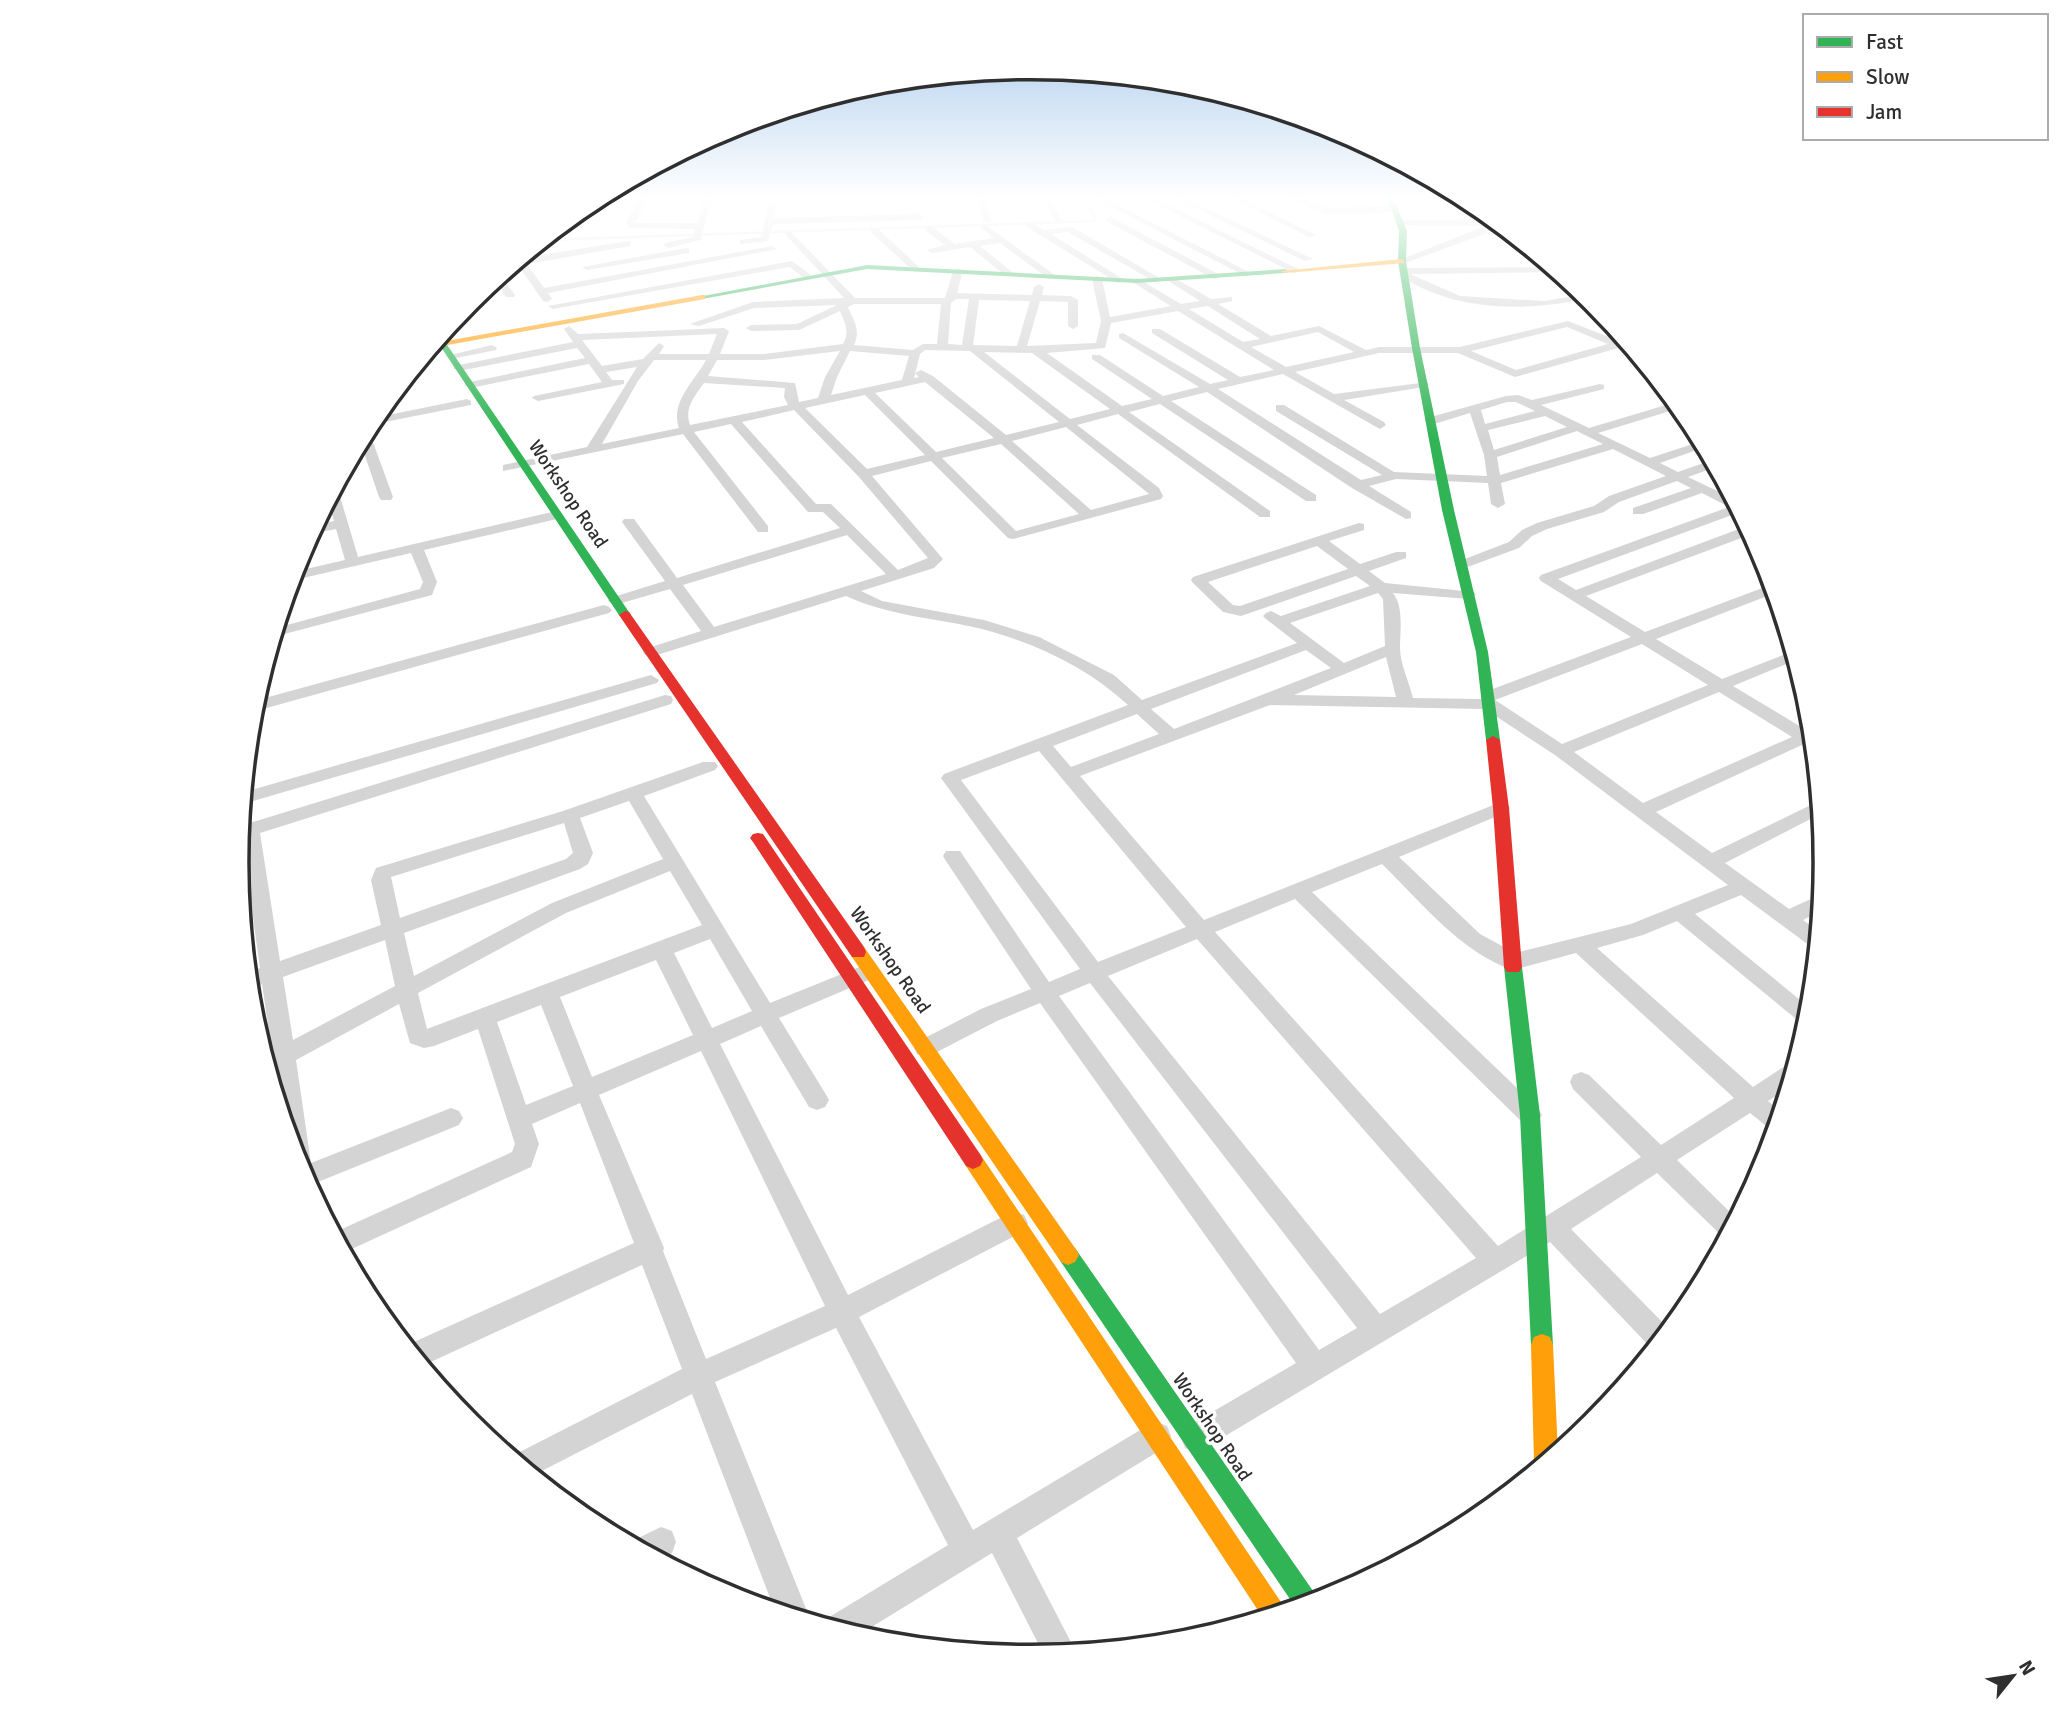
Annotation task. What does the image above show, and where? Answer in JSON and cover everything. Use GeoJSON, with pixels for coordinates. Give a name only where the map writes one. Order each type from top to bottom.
{"type":"FeatureCollection","features":[{"type":"Feature","properties":{"kind":"main road"},"geometry":{"type":"LineString","coordinates":[[443,350],[573,334],[648,306],[805,278]]}},
{"type":"Feature","properties":{"kind":"main road"},"geometry":{"type":"LineString","coordinates":[[1072,278],[1129,281],[1198,278]]}},
{"type":"Feature","properties":{"kind":"main road"},"geometry":{"type":"LineString","coordinates":[[1404,278],[1442,479],[1482,652],[1488,700],[1501,808],[1513,962],[1545,1232],[1546,1451]]}},
{"type":"Feature","properties":{"kind":"main road","name":"Workshop Road"},"geometry":{"type":"LineString","coordinates":[[443,350],[470,385],[516,466],[610,606],[651,680],[713,772]]}},
{"type":"Feature","properties":{"kind":"main road","name":"Workshop Road"},"geometry":{"type":"LineString","coordinates":[[443,350],[467,403],[516,466]]}},
{"type":"Feature","properties":{"kind":"main road","name":"Workshop Road"},"geometry":{"type":"LineString","coordinates":[[610,606],[651,652],[861,974],[1015,1223],[1270,1607]]}},
{"type":"Feature","properties":{"kind":"main road","name":"Workshop Road"},"geometry":{"type":"LineString","coordinates":[[748,823],[861,974],[925,1048],[1303,1595]]}},
{"type":"Feature","properties":{"kind":"street"},"geometry":{"type":"LineString","coordinates":[[531,278],[609,384]]}},
{"type":"Feature","properties":{"kind":"street"},"geometry":{"type":"LineString","coordinates":[[595,278],[598,281]]}},
{"type":"Feature","properties":{"kind":"street"},"geometry":{"type":"LineString","coordinates":[[541,290],[615,278]]}},
{"type":"Feature","properties":{"kind":"street"},"geometry":{"type":"LineString","coordinates":[[623,278],[648,306]]}},
{"type":"Feature","properties":{"kind":"street"},"geometry":{"type":"LineString","coordinates":[[553,306],[716,278]]}},
{"type":"Feature","properties":{"kind":"street"},"geometry":{"type":"LineString","coordinates":[[823,402],[831,377],[849,348],[854,332],[847,304],[831,278]]}},
{"type":"Feature","properties":{"kind":"street"},"geometry":{"type":"LineString","coordinates":[[942,348],[949,298],[956,278]]}},
{"type":"Feature","properties":{"kind":"street"},"geometry":{"type":"LineString","coordinates":[[1021,350],[1045,278]]}},
{"type":"Feature","properties":{"kind":"street"},"geometry":{"type":"LineString","coordinates":[[1123,278],[1380,425]]}},
{"type":"Feature","properties":{"kind":"street"},"geometry":{"type":"LineString","coordinates":[[1161,278],[1210,303],[1270,340]]}},
{"type":"Feature","properties":{"kind":"street"},"geometry":{"type":"LineString","coordinates":[[1418,278],[1447,295],[1460,299],[1545,304],[1572,299]]}},
{"type":"Feature","properties":{"kind":"street"},"geometry":{"type":"LineString","coordinates":[[470,385],[648,359],[764,357],[849,348],[915,353],[923,347],[1035,350],[1101,346],[1106,321],[1097,279]]}},
{"type":"Feature","properties":{"kind":"street"},"geometry":{"type":"LineString","coordinates":[[504,286],[510,295]]}},
{"type":"Feature","properties":{"kind":"street"},"geometry":{"type":"LineString","coordinates":[[736,291],[744,300],[744,307]]}},
{"type":"Feature","properties":{"kind":"street"},"geometry":{"type":"LineString","coordinates":[[970,349],[974,297]]}},
{"type":"Feature","properties":{"kind":"street"},"geometry":{"type":"LineString","coordinates":[[689,331],[693,324],[744,307],[974,297],[1073,300],[1073,326]]}},
{"type":"Feature","properties":{"kind":"street"},"geometry":{"type":"LineString","coordinates":[[1106,321],[1228,299]]}},
{"type":"Feature","properties":{"kind":"street"},"geometry":{"type":"LineString","coordinates":[[751,328],[791,329],[808,324],[847,304]]}},
{"type":"Feature","properties":{"kind":"street"},"geometry":{"type":"LineString","coordinates":[[864,474],[1284,370],[1393,348],[1460,350],[1568,324],[1613,340]]}},
{"type":"Feature","properties":{"kind":"street"},"geometry":{"type":"LineString","coordinates":[[1241,346],[1320,330],[1364,354]]}},
{"type":"Feature","properties":{"kind":"street"},"geometry":{"type":"LineString","coordinates":[[592,450],[634,380],[670,331]]}},
{"type":"Feature","properties":{"kind":"street"},"geometry":{"type":"LineString","coordinates":[[443,350],[573,334],[724,331],[683,406],[681,416],[686,430],[763,529]]}},
{"type":"Feature","properties":{"kind":"street"},"geometry":{"type":"LineString","coordinates":[[1156,331],[1238,381]]}},
{"type":"Feature","properties":{"kind":"street"},"geometry":{"type":"LineString","coordinates":[[519,343],[573,334]]}},
{"type":"Feature","properties":{"kind":"street"},"geometry":{"type":"LineString","coordinates":[[1123,336],[1210,388],[1406,515]]}},
{"type":"Feature","properties":{"kind":"street"},"geometry":{"type":"LineString","coordinates":[[443,350],[505,346]]}},
{"type":"Feature","properties":{"kind":"street"},"geometry":{"type":"LineString","coordinates":[[1460,350],[1515,374],[1618,346]]}},
{"type":"Feature","properties":{"kind":"street"},"geometry":{"type":"LineString","coordinates":[[868,392],[1013,535],[1152,498],[1156,493],[970,349]]}},
{"type":"Feature","properties":{"kind":"street"},"geometry":{"type":"LineString","coordinates":[[1035,350],[1265,514]]}},
{"type":"Feature","properties":{"kind":"street"},"geometry":{"type":"LineString","coordinates":[[907,382],[915,353]]}},
{"type":"Feature","properties":{"kind":"street"},"geometry":{"type":"LineString","coordinates":[[1096,357],[1311,498]]}},
{"type":"Feature","properties":{"kind":"street"},"geometry":{"type":"LineString","coordinates":[[912,368],[929,378],[1004,440],[1088,515]]}},
{"type":"Feature","properties":{"kind":"street"},"geometry":{"type":"LineString","coordinates":[[516,466],[929,378]]}},
{"type":"Feature","properties":{"kind":"street"},"geometry":{"type":"LineString","coordinates":[[651,652],[929,565],[936,559],[864,474],[791,400],[789,384],[700,379]]}},
{"type":"Feature","properties":{"kind":"street"},"geometry":{"type":"LineString","coordinates":[[538,398],[634,380]]}},
{"type":"Feature","properties":{"kind":"street"},"geometry":{"type":"LineString","coordinates":[[1333,398],[1423,384]]}},
{"type":"Feature","properties":{"kind":"street"},"geometry":{"type":"LineString","coordinates":[[1531,404],[1600,387]]}},
{"type":"Feature","properties":{"kind":"street"},"geometry":{"type":"LineString","coordinates":[[1431,421],[1512,398],[1531,404],[1722,498]]}},
{"type":"Feature","properties":{"kind":"street"},"geometry":{"type":"LineString","coordinates":[[388,419],[467,403]]}},
{"type":"Feature","properties":{"kind":"street"},"geometry":{"type":"LineString","coordinates":[[1280,408],[1391,475]]}},
{"type":"Feature","properties":{"kind":"street"},"geometry":{"type":"LineString","coordinates":[[1474,408],[1490,455],[1498,504]]}},
{"type":"Feature","properties":{"kind":"street"},"geometry":{"type":"LineString","coordinates":[[1490,455],[1667,408]]}},
{"type":"Feature","properties":{"kind":"street"},"geometry":{"type":"LineString","coordinates":[[1483,428],[1546,412]]}},
{"type":"Feature","properties":{"kind":"street"},"geometry":{"type":"LineString","coordinates":[[734,420],[813,509],[826,508],[895,575]]}},
{"type":"Feature","properties":{"kind":"street"},"geometry":{"type":"LineString","coordinates":[[1357,485],[1391,475],[1496,480],[1614,445]]}},
{"type":"Feature","properties":{"kind":"street"},"geometry":{"type":"LineString","coordinates":[[1650,462],[1693,447]]}},
{"type":"Feature","properties":{"kind":"street"},"geometry":{"type":"LineString","coordinates":[[369,448],[386,497]]}},
{"type":"Feature","properties":{"kind":"street"},"geometry":{"type":"LineString","coordinates":[[1462,565],[1514,545],[1527,533],[1542,526],[1599,509],[1614,499],[1704,466]]}},
{"type":"Feature","properties":{"kind":"street"},"geometry":{"type":"LineString","coordinates":[[1638,511],[1704,488]]}},
{"type":"Feature","properties":{"kind":"street"},"geometry":{"type":"LineString","coordinates":[[336,505],[353,563]]}},
{"type":"Feature","properties":{"kind":"street"},"geometry":{"type":"LineString","coordinates":[[1728,510],[1546,578],[1721,687],[1802,733]]}},
{"type":"Feature","properties":{"kind":"street"},"geometry":{"type":"LineString","coordinates":[[305,573],[549,516]]}},
{"type":"Feature","properties":{"kind":"street"},"geometry":{"type":"LineString","coordinates":[[326,527],[340,523]]}},
{"type":"Feature","properties":{"kind":"street"},"geometry":{"type":"LineString","coordinates":[[629,523],[710,633]]}},
{"type":"Feature","properties":{"kind":"street"},"geometry":{"type":"LineString","coordinates":[[1359,527],[1198,580],[1234,612],[1401,555]]}},
{"type":"Feature","properties":{"kind":"street"},"geometry":{"type":"LineString","coordinates":[[266,703],[610,606],[673,583],[849,530]]}},
{"type":"Feature","properties":{"kind":"street"},"geometry":{"type":"LineString","coordinates":[[1574,596],[1740,534]]}},
{"type":"Feature","properties":{"kind":"street"},"geometry":{"type":"LineString","coordinates":[[1318,540],[1381,587],[1390,598],[1394,637],[1391,649],[1406,703]]}},
{"type":"Feature","properties":{"kind":"street"},"geometry":{"type":"LineString","coordinates":[[285,630],[427,592],[429,582],[416,548]]}},
{"type":"Feature","properties":{"kind":"street"},"geometry":{"type":"LineString","coordinates":[[1279,622],[1381,587],[1469,595]]}},
{"type":"Feature","properties":{"kind":"street"},"geometry":{"type":"LineString","coordinates":[[846,590],[878,605],[984,625],[1033,639],[1093,668],[1121,688],[1171,736]]}},
{"type":"Feature","properties":{"kind":"street"},"geometry":{"type":"LineString","coordinates":[[1268,700],[1406,703],[1488,700],[1764,592]]}},
{"type":"Feature","properties":{"kind":"street"},"geometry":{"type":"LineString","coordinates":[[1258,606],[1343,670]]}},
{"type":"Feature","properties":{"kind":"street"},"geometry":{"type":"LineString","coordinates":[[1308,644],[950,778],[1095,974],[1376,1331]]}},
{"type":"Feature","properties":{"kind":"street"},"geometry":{"type":"LineString","coordinates":[[1069,774],[1268,700],[1391,649]]}},
{"type":"Feature","properties":{"kind":"street"},"geometry":{"type":"LineString","coordinates":[[1561,751],[1786,659]]}},
{"type":"Feature","properties":{"kind":"street"},"geometry":{"type":"LineString","coordinates":[[253,795],[651,680]]}},
{"type":"Feature","properties":{"kind":"street"},"geometry":{"type":"LineString","coordinates":[[1488,700],[1809,934]]}},
{"type":"Feature","properties":{"kind":"street"},"geometry":{"type":"LineString","coordinates":[[250,830],[666,701]]}},
{"type":"Feature","properties":{"kind":"street"},"geometry":{"type":"LineString","coordinates":[[1642,811],[1803,741]]}},
{"type":"Feature","properties":{"kind":"street"},"geometry":{"type":"LineString","coordinates":[[1043,745],[1200,929],[1495,1261]]}},
{"type":"Feature","properties":{"kind":"street"},"geometry":{"type":"LineString","coordinates":[[713,772],[633,793],[383,873],[381,880],[418,1037],[424,1039],[714,929]]}},
{"type":"Feature","properties":{"kind":"street"},"geometry":{"type":"LineString","coordinates":[[633,793],[817,1100]]}},
{"type":"Feature","properties":{"kind":"street"},"geometry":{"type":"LineString","coordinates":[[925,1048],[989,1015],[1044,992],[1095,974],[1501,808]]}},
{"type":"Feature","properties":{"kind":"street"},"geometry":{"type":"LineString","coordinates":[[1710,862],[1811,811]]}},
{"type":"Feature","properties":{"kind":"street"},"geometry":{"type":"LineString","coordinates":[[258,977],[581,859],[582,848],[570,815]]}},
{"type":"Feature","properties":{"kind":"street"},"geometry":{"type":"LineString","coordinates":[[249,856],[270,973],[276,1060],[559,908],[673,862]]}},
{"type":"Feature","properties":{"kind":"street"},"geometry":{"type":"LineString","coordinates":[[953,856],[1044,992],[1315,1367]]}},
{"type":"Feature","properties":{"kind":"street"},"geometry":{"type":"LineString","coordinates":[[1386,856],[1473,939],[1513,962],[1626,934],[1682,914],[1744,886]]}},
{"type":"Feature","properties":{"kind":"street"},"geometry":{"type":"LineString","coordinates":[[1297,890],[1530,1115]]}},
{"type":"Feature","properties":{"kind":"street"},"geometry":{"type":"LineString","coordinates":[[1789,918],[1811,907]]}},
{"type":"Feature","properties":{"kind":"street"},"geometry":{"type":"LineString","coordinates":[[1682,914],[1799,1011]]}},
{"type":"Feature","properties":{"kind":"street"},"geometry":{"type":"LineString","coordinates":[[1581,946],[1770,1118]]}},
{"type":"Feature","properties":{"kind":"street"},"geometry":{"type":"LineString","coordinates":[[662,950],[842,1312],[968,1552]]}},
{"type":"Feature","properties":{"kind":"street"},"geometry":{"type":"LineString","coordinates":[[518,1119],[861,974]]}},
{"type":"Feature","properties":{"kind":"street"},"geometry":{"type":"LineString","coordinates":[[547,993],[651,1248],[698,1376],[789,1606]]}},
{"type":"Feature","properties":{"kind":"street"},"geometry":{"type":"LineString","coordinates":[[347,1239],[522,1159],[527,1144],[485,1017]]}},
{"type":"Feature","properties":{"kind":"street"},"geometry":{"type":"LineString","coordinates":[[1195,1438],[1545,1232],[1781,1081]]}},
{"type":"Feature","properties":{"kind":"street"},"geometry":{"type":"LineString","coordinates":[[1581,1082],[1724,1223]]}},
{"type":"Feature","properties":{"kind":"street"},"geometry":{"type":"LineString","coordinates":[[314,1173],[451,1118]]}},
{"type":"Feature","properties":{"kind":"street"},"geometry":{"type":"LineString","coordinates":[[529,1462],[698,1376],[842,1312],[1015,1223]]}},
{"type":"Feature","properties":{"kind":"street"},"geometry":{"type":"LineString","coordinates":[[1545,1232],[1655,1334]]}},
{"type":"Feature","properties":{"kind":"street"},"geometry":{"type":"LineString","coordinates":[[422,1352],[651,1248]]}},
{"type":"Feature","properties":{"kind":"street"},"geometry":{"type":"LineString","coordinates":[[849,1623],[1157,1436]]}},
{"type":"Feature","properties":{"kind":"street"},"geometry":{"type":"LineString","coordinates":[[998,1533],[1056,1644]]}},
{"type":"Feature","properties":{"kind":"traffic: fast"},"geometry":{"type":"LineString","coordinates":[[702,297],[809,278]]}},
{"type":"Feature","properties":{"kind":"traffic: fast"},"geometry":{"type":"LineString","coordinates":[[1070,278],[1137,281],[1189,278]]}},
{"type":"Feature","properties":{"kind":"traffic: fast"},"geometry":{"type":"LineString","coordinates":[[1405,278],[1448,510],[1482,652],[1493,740]]}},
{"type":"Feature","properties":{"kind":"traffic: fast"},"geometry":{"type":"LineString","coordinates":[[444,346],[625,615]]}},
{"type":"Feature","properties":{"kind":"traffic: fast"},"geometry":{"type":"LineString","coordinates":[[1513,967],[1530,1115],[1542,1345]]}},
{"type":"Feature","properties":{"kind":"traffic: fast"},"geometry":{"type":"LineString","coordinates":[[1068,1255],[1303,1595]]}},
{"type":"Feature","properties":{"kind":"traffic: slow"},"geometry":{"type":"LineString","coordinates":[[446,344],[702,297]]}},
{"type":"Feature","properties":{"kind":"traffic: slow"},"geometry":{"type":"LineString","coordinates":[[858,952],[1068,1255]]}},
{"type":"Feature","properties":{"kind":"traffic: slow"},"geometry":{"type":"LineString","coordinates":[[973,1160],[1270,1607]]}},
{"type":"Feature","properties":{"kind":"traffic: slow"},"geometry":{"type":"LineString","coordinates":[[1542,1345],[1546,1451]]}},
{"type":"Feature","properties":{"kind":"traffic: jam"},"geometry":{"type":"LineString","coordinates":[[625,615],[858,952]]}},
{"type":"Feature","properties":{"kind":"traffic: jam"},"geometry":{"type":"LineString","coordinates":[[1493,740],[1513,967]]}},
{"type":"Feature","properties":{"kind":"traffic: jam"},"geometry":{"type":"LineString","coordinates":[[758,838],[973,1160]]}}]}
